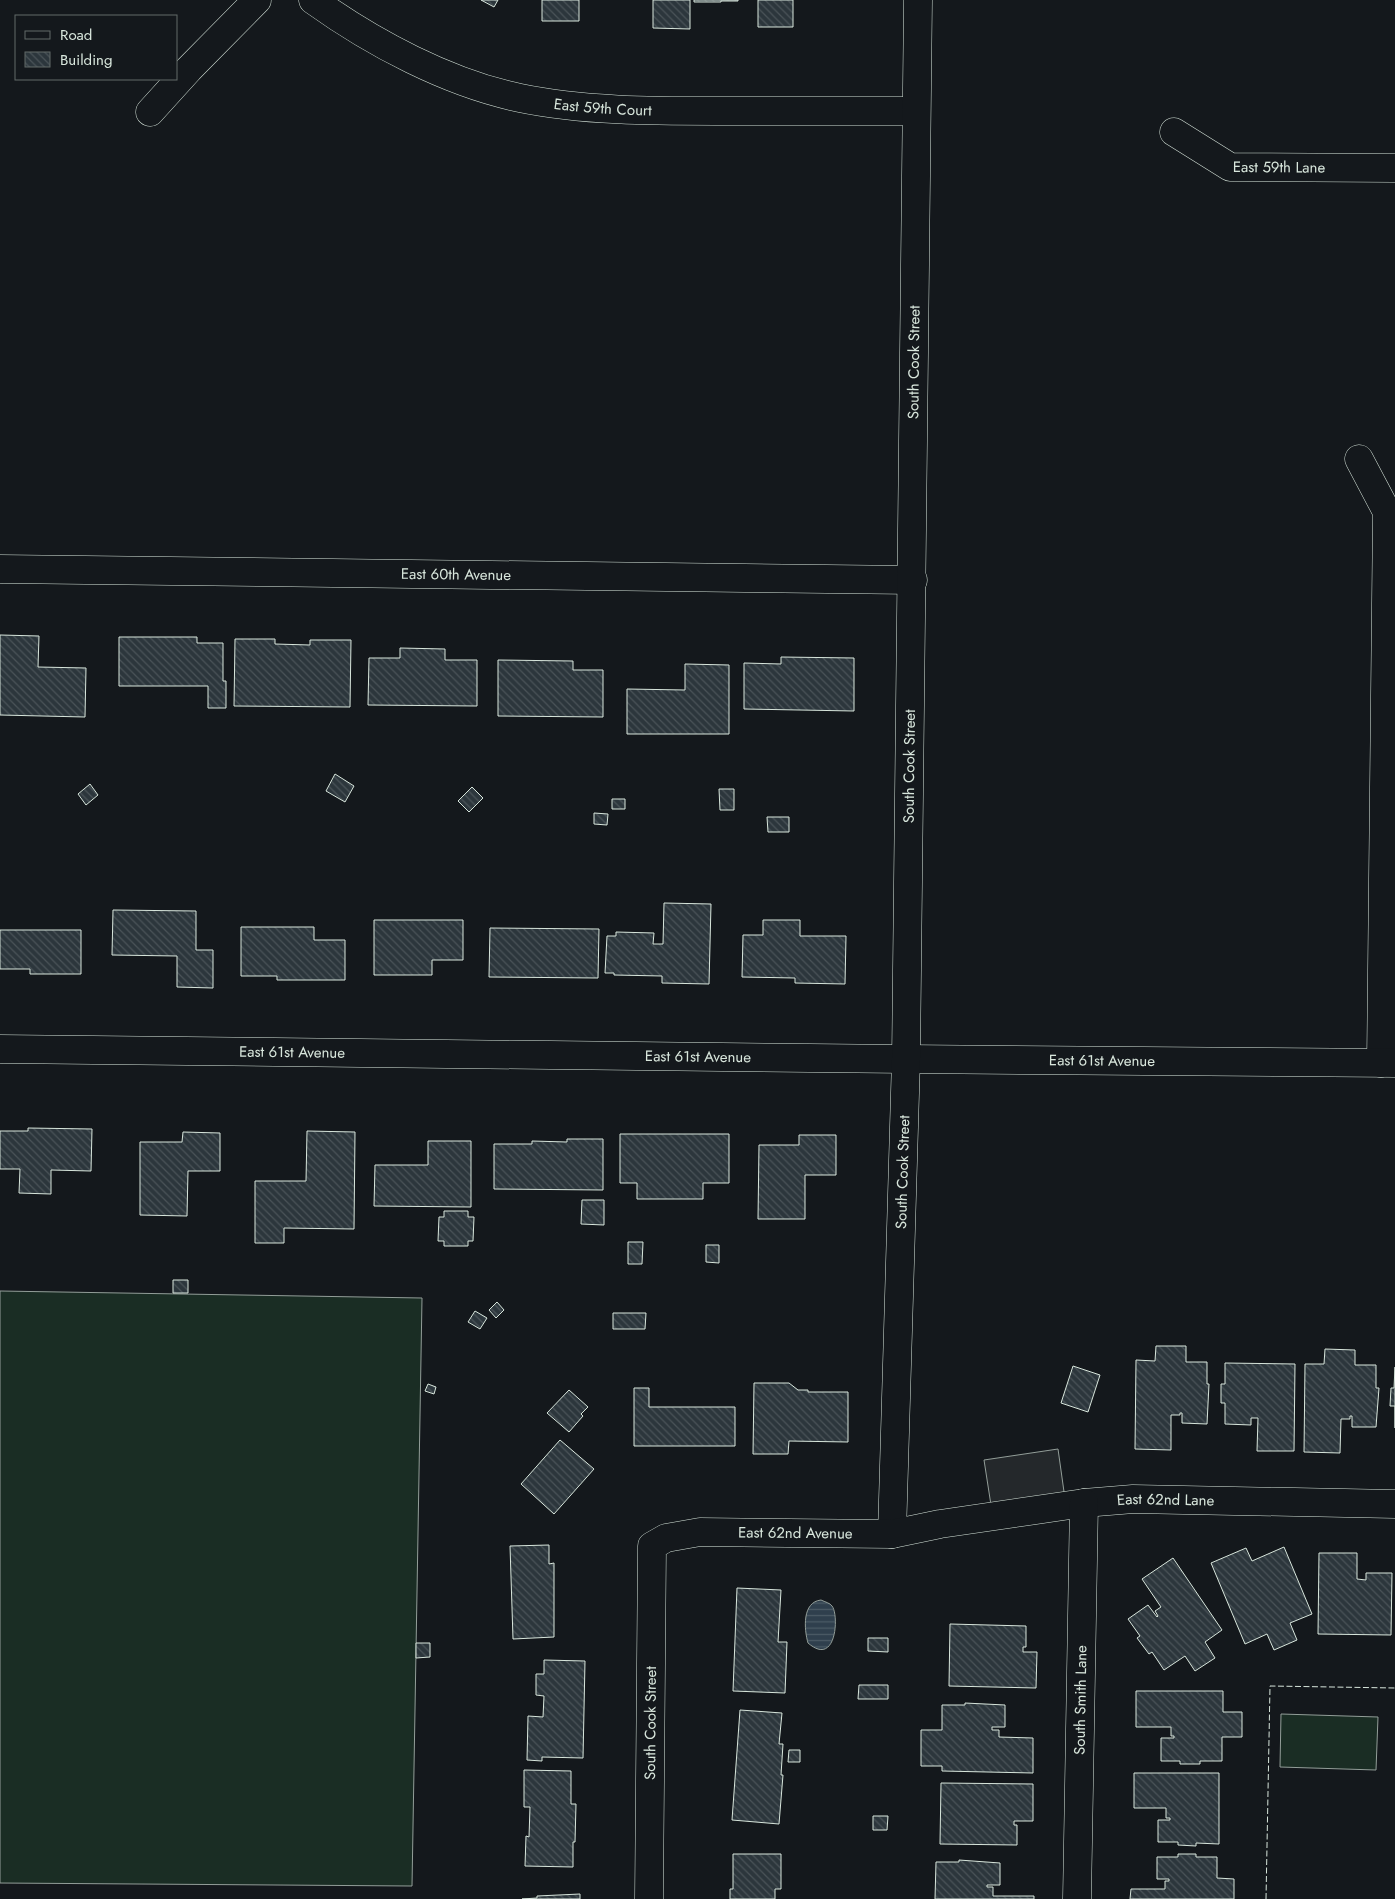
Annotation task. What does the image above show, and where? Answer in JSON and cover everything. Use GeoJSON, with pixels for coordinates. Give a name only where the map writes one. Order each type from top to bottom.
{"type":"FeatureCollection","features":[{"type":"Feature","properties":{"kind":"street"},"geometry":{"type":"LineString","coordinates":[[150,112],[188,69],[258,0]]}},
{"type":"Feature","properties":{"kind":"street","name":"East 59th Court"},"geometry":{"type":"LineString","coordinates":[[313,0],[380,44],[467,83],[520,98],[590,107],[678,111],[916,111]]}},
{"type":"Feature","properties":{"kind":"street","name":"South Cook Street"},"geometry":{"type":"LineString","coordinates":[[892,1534],[906,1059],[918,0]]}},
{"type":"Feature","properties":{"kind":"street","name":"East 59th Lane"},"geometry":{"type":"LineString","coordinates":[[1174,132],[1230,167],[1395,168]]}},
{"type":"Feature","properties":{"kind":"street"},"geometry":{"type":"LineString","coordinates":[[1360,459],[1387,512],[1388,1063]]}},
{"type":"Feature","properties":{"kind":"street","name":"East 60th Avenue"},"geometry":{"type":"LineString","coordinates":[[0,570],[912,580]]}},
{"type":"Feature","properties":{"kind":"street","name":"East 61st Avenue"},"geometry":{"type":"LineString","coordinates":[[0,1049],[1388,1063]]}},
{"type":"Feature","properties":{"kind":"street","name":"East 62nd Lane"},"geometry":{"type":"LineString","coordinates":[[940,1524],[1084,1502],[1133,1499],[1395,1504]]}},
{"type":"Feature","properties":{"kind":"street","name":"South Smith Lane"},"geometry":{"type":"LineString","coordinates":[[1077,1899],[1084,1502]]}},
{"type":"Feature","properties":{"kind":"street","name":"East 62nd Avenue"},"geometry":{"type":"LineString","coordinates":[[652,1546],[666,1538],[700,1532],[892,1534],[940,1524]]}},
{"type":"Feature","properties":{"kind":"street","name":"South Cook Street"},"geometry":{"type":"LineString","coordinates":[[649,1899],[652,1546]]}},
{"type":"Feature","properties":{"kind":"green space"},"geometry":{"type":"Polygon","coordinates":[[[0,1291],[422,1298],[412,1886],[0,1883],[0,1291]]]}},
{"type":"Feature","properties":{"kind":"green space"},"geometry":{"type":"Polygon","coordinates":[[[1281,1714],[1378,1717],[1376,1770],[1280,1767],[1281,1714]]]}},
{"type":"Feature","properties":{"kind":"shaded area"},"geometry":{"type":"Polygon","coordinates":[[[1058,1449],[1066,1506],[993,1518],[984,1460],[1058,1449]]]}},
{"type":"Feature","properties":{"kind":"water"},"geometry":{"type":"Polygon","coordinates":[[[821,1600],[832,1606],[835,1619],[834,1637],[825,1649],[818,1649],[808,1643],[805,1624],[807,1611],[810,1606],[821,1600]]]}},
{"type":"Feature","properties":{"kind":"building"},"geometry":{"type":"Polygon","coordinates":[[[481,0],[498,0],[494,7],[481,0]]]}},
{"type":"Feature","properties":{"kind":"building"},"geometry":{"type":"Polygon","coordinates":[[[542,0],[579,0],[579,21],[542,21],[542,0]]]}},
{"type":"Feature","properties":{"kind":"building"},"geometry":{"type":"Polygon","coordinates":[[[653,0],[690,0],[690,29],[653,28],[653,0]]]}},
{"type":"Feature","properties":{"kind":"building"},"geometry":{"type":"Polygon","coordinates":[[[694,0],[738,0],[738,1],[694,2],[694,0]]]}},
{"type":"Feature","properties":{"kind":"building"},"geometry":{"type":"Polygon","coordinates":[[[758,0],[793,0],[793,27],[758,27],[758,0]]]}},
{"type":"Feature","properties":{"kind":"building"},"geometry":{"type":"Polygon","coordinates":[[[0,635],[39,636],[38,667],[86,668],[85,717],[0,715],[0,635]]]}},
{"type":"Feature","properties":{"kind":"building"},"geometry":{"type":"Polygon","coordinates":[[[119,637],[197,637],[197,643],[223,643],[223,681],[226,681],[226,708],[208,708],[208,686],[119,686],[119,637]]]}},
{"type":"Feature","properties":{"kind":"building"},"geometry":{"type":"Polygon","coordinates":[[[235,639],[275,639],[275,644],[310,645],[310,640],[351,640],[350,707],[234,706],[235,639]]]}},
{"type":"Feature","properties":{"kind":"building"},"geometry":{"type":"Polygon","coordinates":[[[400,648],[445,649],[445,660],[477,660],[477,706],[368,705],[369,658],[400,658],[400,648]]]}},
{"type":"Feature","properties":{"kind":"building"},"geometry":{"type":"Polygon","coordinates":[[[781,657],[854,658],[854,711],[744,709],[744,663],[781,664],[781,657]]]}},
{"type":"Feature","properties":{"kind":"building"},"geometry":{"type":"Polygon","coordinates":[[[498,660],[573,661],[573,670],[603,670],[603,717],[498,716],[498,660]]]}},
{"type":"Feature","properties":{"kind":"building"},"geometry":{"type":"Polygon","coordinates":[[[685,664],[729,665],[729,734],[627,734],[627,689],[685,690],[685,664]]]}},
{"type":"Feature","properties":{"kind":"building"},"geometry":{"type":"Polygon","coordinates":[[[335,774],[354,786],[345,802],[326,791],[335,774]]]}},
{"type":"Feature","properties":{"kind":"building"},"geometry":{"type":"Polygon","coordinates":[[[90,784],[98,795],[86,805],[78,794],[90,784]]]}},
{"type":"Feature","properties":{"kind":"building"},"geometry":{"type":"Polygon","coordinates":[[[472,787],[483,798],[469,812],[458,801],[472,787]]]}},
{"type":"Feature","properties":{"kind":"building"},"geometry":{"type":"Polygon","coordinates":[[[719,789],[734,789],[734,810],[720,810],[719,789]]]}},
{"type":"Feature","properties":{"kind":"building"},"geometry":{"type":"Polygon","coordinates":[[[612,799],[625,799],[625,809],[612,809],[612,799]]]}},
{"type":"Feature","properties":{"kind":"building"},"geometry":{"type":"Polygon","coordinates":[[[594,813],[608,814],[607,825],[594,824],[594,813]]]}},
{"type":"Feature","properties":{"kind":"building"},"geometry":{"type":"Polygon","coordinates":[[[767,817],[789,817],[789,832],[768,832],[767,817]]]}},
{"type":"Feature","properties":{"kind":"building"},"geometry":{"type":"Polygon","coordinates":[[[664,903],[711,904],[709,984],[662,983],[662,976],[614,975],[614,973],[605,973],[607,936],[616,936],[616,932],[654,933],[653,944],[663,944],[664,903]]]}},
{"type":"Feature","properties":{"kind":"building"},"geometry":{"type":"Polygon","coordinates":[[[113,910],[196,911],[196,950],[213,950],[213,988],[177,987],[177,956],[112,955],[113,910]]]}},
{"type":"Feature","properties":{"kind":"building"},"geometry":{"type":"Polygon","coordinates":[[[374,920],[463,920],[463,960],[432,960],[432,975],[374,975],[374,920]]]}},
{"type":"Feature","properties":{"kind":"building"},"geometry":{"type":"Polygon","coordinates":[[[763,920],[800,920],[800,936],[846,936],[845,984],[795,983],[795,978],[742,977],[743,935],[763,935],[763,920]]]}},
{"type":"Feature","properties":{"kind":"building"},"geometry":{"type":"Polygon","coordinates":[[[241,927],[314,927],[314,940],[345,940],[345,980],[277,980],[277,976],[241,976],[241,927]]]}},
{"type":"Feature","properties":{"kind":"building"},"geometry":{"type":"Polygon","coordinates":[[[490,928],[599,929],[598,978],[489,977],[490,928]]]}},
{"type":"Feature","properties":{"kind":"building"},"geometry":{"type":"Polygon","coordinates":[[[0,930],[81,930],[81,974],[30,974],[30,969],[0,969],[0,930]]]}},
{"type":"Feature","properties":{"kind":"building"},"geometry":{"type":"Polygon","coordinates":[[[28,1128],[92,1129],[91,1171],[51,1170],[51,1194],[19,1193],[20,1169],[0,1169],[0,1131],[28,1131],[28,1128]]]}},
{"type":"Feature","properties":{"kind":"building"},"geometry":{"type":"Polygon","coordinates":[[[307,1131],[355,1132],[354,1229],[284,1228],[284,1243],[255,1243],[255,1181],[306,1181],[307,1131]]]}},
{"type":"Feature","properties":{"kind":"building"},"geometry":{"type":"Polygon","coordinates":[[[183,1132],[220,1133],[220,1171],[188,1171],[187,1216],[140,1215],[140,1142],[182,1142],[183,1132]]]}},
{"type":"Feature","properties":{"kind":"building"},"geometry":{"type":"Polygon","coordinates":[[[620,1134],[729,1134],[729,1183],[703,1183],[703,1199],[637,1199],[637,1183],[620,1183],[620,1134]]]}},
{"type":"Feature","properties":{"kind":"building"},"geometry":{"type":"Polygon","coordinates":[[[799,1135],[836,1135],[836,1175],[805,1175],[805,1219],[758,1219],[759,1145],[799,1145],[799,1135]]]}},
{"type":"Feature","properties":{"kind":"building"},"geometry":{"type":"Polygon","coordinates":[[[567,1139],[603,1139],[603,1190],[494,1189],[494,1144],[532,1144],[532,1141],[567,1142],[567,1139]]]}},
{"type":"Feature","properties":{"kind":"building"},"geometry":{"type":"Polygon","coordinates":[[[428,1141],[471,1141],[471,1207],[374,1206],[375,1165],[428,1165],[428,1141]]]}},
{"type":"Feature","properties":{"kind":"building"},"geometry":{"type":"Polygon","coordinates":[[[582,1200],[604,1200],[604,1225],[581,1224],[582,1200]]]}},
{"type":"Feature","properties":{"kind":"building"},"geometry":{"type":"Polygon","coordinates":[[[444,1211],[468,1211],[468,1217],[474,1217],[473,1241],[468,1241],[468,1246],[444,1246],[444,1241],[438,1241],[439,1217],[444,1217],[444,1211]]]}},
{"type":"Feature","properties":{"kind":"building"},"geometry":{"type":"Polygon","coordinates":[[[628,1242],[643,1242],[642,1264],[628,1264],[628,1242]]]}},
{"type":"Feature","properties":{"kind":"building"},"geometry":{"type":"Polygon","coordinates":[[[706,1245],[719,1245],[719,1263],[706,1262],[706,1245]]]}},
{"type":"Feature","properties":{"kind":"building"},"geometry":{"type":"Polygon","coordinates":[[[173,1280],[188,1280],[188,1293],[173,1293],[173,1280]]]}},
{"type":"Feature","properties":{"kind":"building"},"geometry":{"type":"Polygon","coordinates":[[[497,1302],[504,1310],[496,1318],[489,1310],[497,1302]]]}},
{"type":"Feature","properties":{"kind":"building"},"geometry":{"type":"Polygon","coordinates":[[[475,1311],[487,1318],[480,1329],[468,1322],[475,1311]]]}},
{"type":"Feature","properties":{"kind":"building"},"geometry":{"type":"Polygon","coordinates":[[[613,1313],[646,1313],[645,1329],[613,1329],[613,1313]]]}},
{"type":"Feature","properties":{"kind":"building"},"geometry":{"type":"Polygon","coordinates":[[[1156,1346],[1186,1346],[1186,1362],[1207,1362],[1207,1384],[1209,1384],[1207,1424],[1182,1423],[1182,1413],[1180,1415],[1171,1415],[1171,1450],[1135,1449],[1136,1360],[1155,1361],[1156,1346]]]}},
{"type":"Feature","properties":{"kind":"building"},"geometry":{"type":"Polygon","coordinates":[[[1325,1349],[1355,1350],[1355,1365],[1376,1365],[1376,1388],[1379,1388],[1376,1427],[1352,1427],[1352,1416],[1350,1416],[1350,1419],[1341,1419],[1340,1453],[1304,1452],[1305,1364],[1324,1364],[1325,1349]]]}},
{"type":"Feature","properties":{"kind":"building"},"geometry":{"type":"Polygon","coordinates":[[[1225,1363],[1295,1364],[1294,1451],[1257,1451],[1258,1418],[1251,1418],[1251,1425],[1225,1424],[1225,1403],[1221,1403],[1221,1384],[1225,1384],[1225,1363]]]}},
{"type":"Feature","properties":{"kind":"building"},"geometry":{"type":"Polygon","coordinates":[[[1073,1366],[1100,1375],[1088,1412],[1061,1403],[1073,1366]]]}},
{"type":"Feature","properties":{"kind":"building"},"geometry":{"type":"Polygon","coordinates":[[[1395,1367],[1395,1406],[1390,1406],[1391,1388],[1394,1388],[1395,1367]]]}},
{"type":"Feature","properties":{"kind":"building"},"geometry":{"type":"Polygon","coordinates":[[[754,1383],[789,1383],[798,1390],[808,1390],[808,1392],[848,1392],[848,1442],[789,1441],[788,1454],[753,1454],[754,1383]]]}},
{"type":"Feature","properties":{"kind":"building"},"geometry":{"type":"Polygon","coordinates":[[[428,1384],[436,1387],[434,1394],[425,1391],[428,1384]]]}},
{"type":"Feature","properties":{"kind":"building"},"geometry":{"type":"Polygon","coordinates":[[[634,1388],[649,1388],[649,1407],[735,1407],[735,1446],[634,1446],[634,1388]]]}},
{"type":"Feature","properties":{"kind":"building"},"geometry":{"type":"Polygon","coordinates":[[[569,1390],[588,1407],[569,1432],[547,1413],[569,1390]]]}},
{"type":"Feature","properties":{"kind":"building"},"geometry":{"type":"Polygon","coordinates":[[[560,1440],[594,1469],[554,1514],[521,1484],[560,1440]]]}},
{"type":"Feature","properties":{"kind":"building"},"geometry":{"type":"Polygon","coordinates":[[[549,1545],[549,1564],[554,1563],[554,1637],[513,1639],[510,1546],[549,1545]]]}},
{"type":"Feature","properties":{"kind":"building"},"geometry":{"type":"Polygon","coordinates":[[[1284,1547],[1312,1614],[1290,1623],[1297,1640],[1274,1650],[1267,1634],[1245,1644],[1211,1563],[1246,1548],[1252,1561],[1284,1547]]]}},
{"type":"Feature","properties":{"kind":"building"},"geometry":{"type":"Polygon","coordinates":[[[1319,1553],[1357,1553],[1357,1579],[1366,1580],[1366,1573],[1392,1573],[1391,1635],[1318,1634],[1319,1553]]]}},
{"type":"Feature","properties":{"kind":"building"},"geometry":{"type":"Polygon","coordinates":[[[1173,1558],[1222,1630],[1205,1642],[1215,1658],[1195,1671],[1185,1656],[1164,1670],[1152,1652],[1149,1654],[1137,1638],[1140,1636],[1128,1619],[1148,1605],[1158,1616],[1155,1611],[1161,1607],[1142,1579],[1173,1558]]]}},
{"type":"Feature","properties":{"kind":"building"},"geometry":{"type":"Polygon","coordinates":[[[737,1588],[781,1590],[778,1642],[787,1642],[785,1693],[733,1691],[737,1588]]]}},
{"type":"Feature","properties":{"kind":"building"},"geometry":{"type":"Polygon","coordinates":[[[950,1624],[1026,1626],[1026,1647],[1023,1647],[1023,1652],[1037,1652],[1036,1688],[949,1686],[950,1624]]]}},
{"type":"Feature","properties":{"kind":"building"},"geometry":{"type":"Polygon","coordinates":[[[868,1638],[888,1638],[888,1652],[868,1651],[868,1638]]]}},
{"type":"Feature","properties":{"kind":"building"},"geometry":{"type":"Polygon","coordinates":[[[416,1643],[430,1643],[430,1657],[416,1658],[416,1643]]]}},
{"type":"Feature","properties":{"kind":"building"},"geometry":{"type":"Polygon","coordinates":[[[544,1660],[585,1661],[583,1758],[542,1757],[542,1761],[527,1760],[528,1716],[543,1717],[544,1696],[536,1695],[536,1674],[544,1674],[544,1660]]]}},
{"type":"Feature","properties":{"kind":"building"},"geometry":{"type":"Polygon","coordinates":[[[859,1685],[888,1685],[888,1699],[858,1699],[859,1685]]]}},
{"type":"Feature","properties":{"kind":"building"},"geometry":{"type":"Polygon","coordinates":[[[1136,1691],[1223,1691],[1223,1712],[1242,1712],[1242,1737],[1222,1737],[1222,1761],[1200,1761],[1200,1764],[1180,1764],[1180,1761],[1161,1761],[1161,1738],[1174,1738],[1174,1736],[1171,1736],[1171,1727],[1136,1727],[1136,1691]]]}},
{"type":"Feature","properties":{"kind":"building"},"geometry":{"type":"Polygon","coordinates":[[[965,1703],[1005,1705],[1005,1727],[992,1727],[992,1730],[999,1730],[999,1737],[1033,1738],[1033,1773],[942,1771],[942,1766],[921,1766],[921,1730],[942,1730],[942,1705],[965,1705],[965,1703]]]}},
{"type":"Feature","properties":{"kind":"building"},"geometry":{"type":"Polygon","coordinates":[[[740,1710],[782,1713],[779,1744],[783,1744],[781,1775],[783,1775],[779,1824],[732,1820],[740,1710]]]}},
{"type":"Feature","properties":{"kind":"building"},"geometry":{"type":"Polygon","coordinates":[[[789,1750],[800,1750],[800,1762],[788,1762],[789,1750]]]}},
{"type":"Feature","properties":{"kind":"building"},"geometry":{"type":"Polygon","coordinates":[[[524,1770],[571,1771],[571,1804],[576,1804],[573,1867],[525,1866],[526,1836],[529,1837],[530,1807],[524,1807],[524,1770]]]}},
{"type":"Feature","properties":{"kind":"building"},"geometry":{"type":"Polygon","coordinates":[[[1134,1773],[1219,1773],[1219,1844],[1196,1843],[1196,1846],[1178,1845],[1178,1842],[1158,1842],[1158,1820],[1170,1820],[1170,1818],[1166,1818],[1166,1808],[1134,1808],[1134,1773]]]}},
{"type":"Feature","properties":{"kind":"building"},"geometry":{"type":"Polygon","coordinates":[[[941,1783],[1033,1784],[1033,1821],[1014,1821],[1014,1825],[1017,1825],[1017,1845],[940,1844],[941,1783]]]}},
{"type":"Feature","properties":{"kind":"building"},"geometry":{"type":"Polygon","coordinates":[[[873,1816],[888,1816],[887,1830],[873,1830],[873,1816]]]}},
{"type":"Feature","properties":{"kind":"building"},"geometry":{"type":"Polygon","coordinates":[[[733,1854],[781,1854],[781,1889],[775,1889],[775,1899],[730,1899],[730,1889],[733,1889],[733,1854]]]}},
{"type":"Feature","properties":{"kind":"building"},"geometry":{"type":"Polygon","coordinates":[[[1178,1854],[1196,1854],[1196,1857],[1217,1857],[1217,1878],[1234,1879],[1234,1899],[1130,1899],[1131,1889],[1165,1889],[1165,1881],[1169,1881],[1169,1879],[1157,1879],[1157,1857],[1178,1857],[1178,1854]]]}},
{"type":"Feature","properties":{"kind":"building"},"geometry":{"type":"Polygon","coordinates":[[[959,1860],[1000,1863],[1000,1885],[987,1885],[987,1887],[993,1887],[993,1896],[1034,1896],[1034,1899],[935,1899],[936,1862],[959,1862],[959,1860]]]}},
{"type":"Feature","properties":{"kind":"building"},"geometry":{"type":"Polygon","coordinates":[[[580,1894],[580,1899],[522,1899],[537,1898],[537,1896],[580,1894]]]}},
{"type":"Feature","properties":{"kind":"fence"},"geometry":{"type":"LineString","coordinates":[[1266,1899],[1270,1686],[1395,1688]]}}]}
